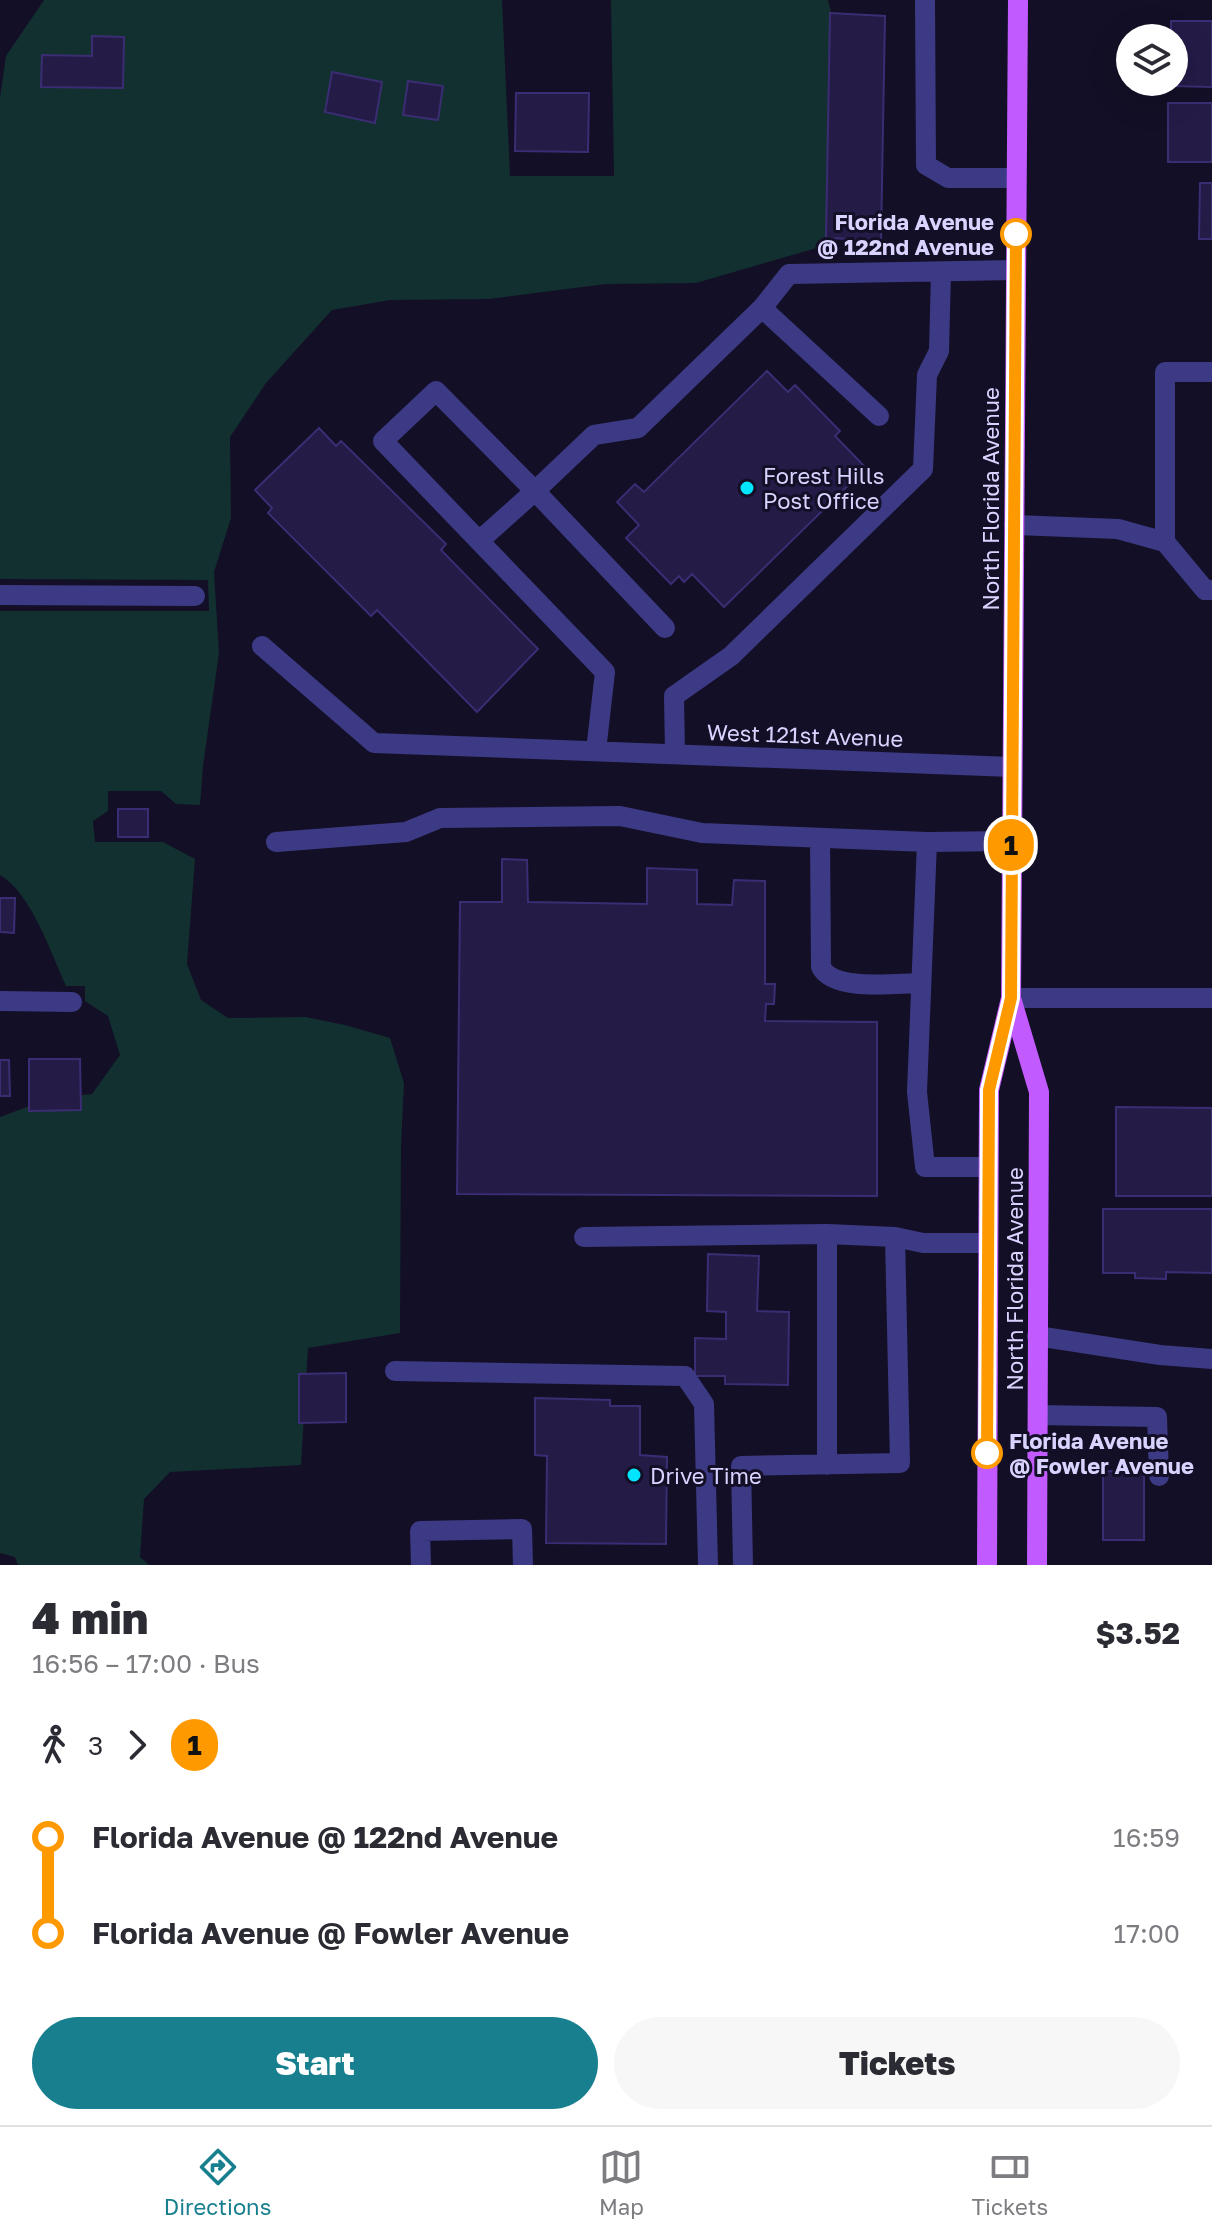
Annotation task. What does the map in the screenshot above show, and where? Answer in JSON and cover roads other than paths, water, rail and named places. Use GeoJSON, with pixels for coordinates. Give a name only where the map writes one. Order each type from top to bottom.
{"type":"FeatureCollection","features":[{"type":"Feature","properties":{"kind":"main road","name":"North Florida Avenue"},"geometry":{"type":"LineString","coordinates":[[987,1565],[989,1090],[1011,998],[1018,0]]}},
{"type":"Feature","properties":{"kind":"main road","name":"North Florida Avenue"},"geometry":{"type":"LineString","coordinates":[[1011,998],[1039,1092],[1037,1565]]}},
{"type":"Feature","properties":{"kind":"street"},"geometry":{"type":"LineString","coordinates":[[925,0],[926,165],[948,178],[1016,178]]}},
{"type":"Feature","properties":{"kind":"street"},"geometry":{"type":"LineString","coordinates":[[479,541],[594,435],[638,428],[762,308],[789,274],[1016,270]]}},
{"type":"Feature","properties":{"kind":"street"},"geometry":{"type":"LineString","coordinates":[[675,754],[674,696],[731,656],[923,469],[927,375],[939,351],[941,272]]}},
{"type":"Feature","properties":{"kind":"street"},"geometry":{"type":"LineString","coordinates":[[762,308],[879,416]]}},
{"type":"Feature","properties":{"kind":"street"},"geometry":{"type":"LineString","coordinates":[[1165,542],[1165,372],[1212,372]]}},
{"type":"Feature","properties":{"kind":"street"},"geometry":{"type":"LineString","coordinates":[[596,751],[605,672],[383,441],[436,391],[665,628]]}},
{"type":"Feature","properties":{"kind":"street"},"geometry":{"type":"LineString","coordinates":[[1014,525],[1118,529],[1165,542],[1205,590],[1212,590]]}},
{"type":"Feature","properties":{"kind":"street"},"geometry":{"type":"LineString","coordinates":[[0,595],[195,596]]}},
{"type":"Feature","properties":{"kind":"street","name":"West 121st Avenue"},"geometry":{"type":"LineString","coordinates":[[262,646],[374,743],[1012,767]]}},
{"type":"Feature","properties":{"kind":"street"},"geometry":{"type":"LineString","coordinates":[[276,842],[406,832],[440,818],[620,816],[702,833],[927,842],[1011,841]]}},
{"type":"Feature","properties":{"kind":"street"},"geometry":{"type":"LineString","coordinates":[[820,839],[821,967],[824,973],[833,980],[846,983],[921,983]]}},
{"type":"Feature","properties":{"kind":"street"},"geometry":{"type":"LineString","coordinates":[[927,842],[917,1092],[925,1167],[988,1167]]}},
{"type":"Feature","properties":{"kind":"street"},"geometry":{"type":"LineString","coordinates":[[1011,998],[1212,998]]}},
{"type":"Feature","properties":{"kind":"street"},"geometry":{"type":"LineString","coordinates":[[0,1001],[72,1002]]}},
{"type":"Feature","properties":{"kind":"street"},"geometry":{"type":"LineString","coordinates":[[584,1237],[827,1234],[895,1237],[923,1243],[988,1243]]}},
{"type":"Feature","properties":{"kind":"street"},"geometry":{"type":"LineString","coordinates":[[827,1234],[827,1465]]}},
{"type":"Feature","properties":{"kind":"street"},"geometry":{"type":"LineString","coordinates":[[743,1565],[741,1466],[900,1463],[895,1237]]}},
{"type":"Feature","properties":{"kind":"street"},"geometry":{"type":"LineString","coordinates":[[1037,1336],[1160,1355],[1212,1359]]}},
{"type":"Feature","properties":{"kind":"street"},"geometry":{"type":"LineString","coordinates":[[395,1371],[685,1376],[704,1404],[708,1565]]}},
{"type":"Feature","properties":{"kind":"street"},"geometry":{"type":"LineString","coordinates":[[1038,1415],[1157,1417],[1159,1476]]}},
{"type":"Feature","properties":{"kind":"street"},"geometry":{"type":"LineString","coordinates":[[421,1565],[420,1531],[522,1529],[523,1565]]}},
{"type":"Feature","properties":{"kind":"place","name":"Florida Avenue @ 122nd Avenue"},"geometry":{"type":"Point","coordinates":[1016,234]}},
{"type":"Feature","properties":{"kind":"place","name":"Forest Hills Post Office"},"geometry":{"type":"Point","coordinates":[747,488]}},
{"type":"Feature","properties":{"kind":"place","name":"Florida Avenue @ Fowler Avenue"},"geometry":{"type":"Point","coordinates":[987,1453]}},
{"type":"Feature","properties":{"kind":"place","name":"Drive Time"},"geometry":{"type":"Point","coordinates":[634,1475]}}]}
